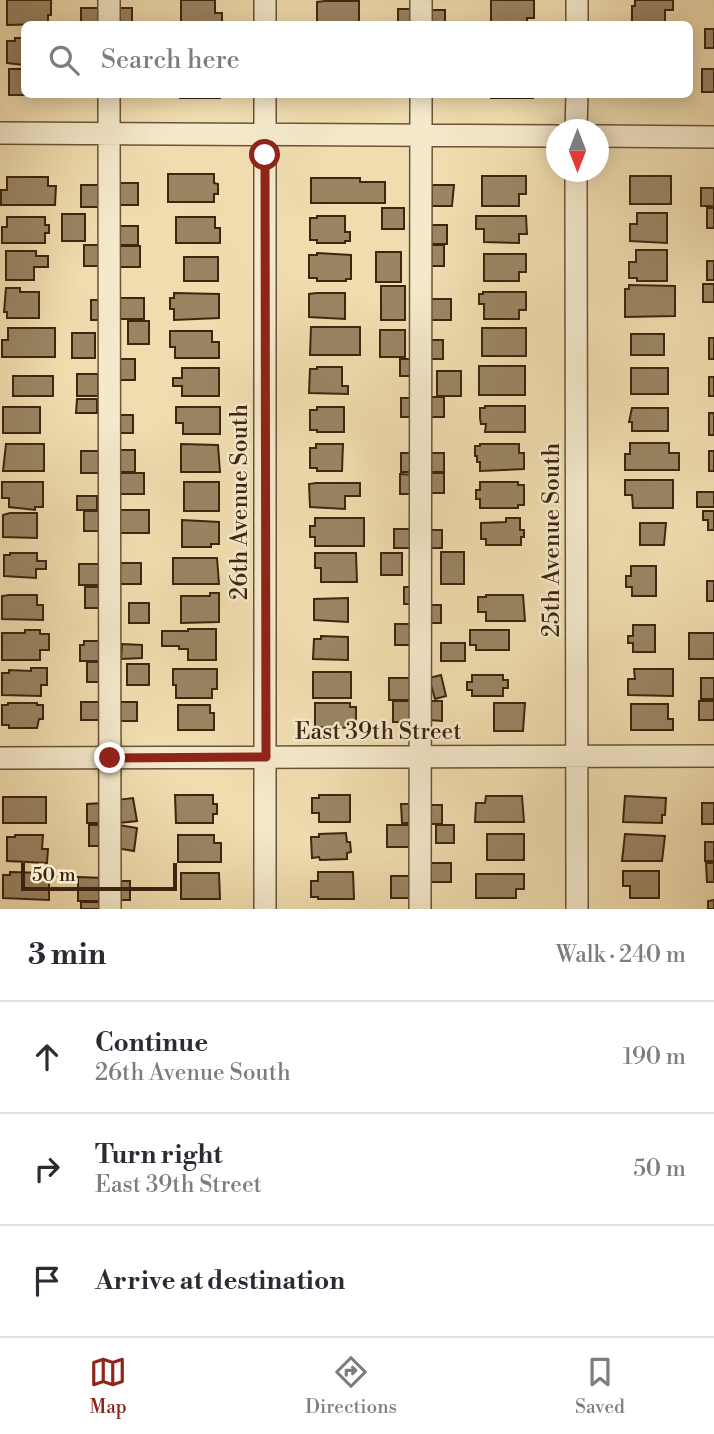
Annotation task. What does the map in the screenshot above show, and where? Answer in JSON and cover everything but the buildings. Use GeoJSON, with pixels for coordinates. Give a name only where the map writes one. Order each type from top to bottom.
{"type":"FeatureCollection","features":[{"type":"Feature","properties":{"kind":"street"},"geometry":{"type":"LineString","coordinates":[[109,0],[109,21]]}},
{"type":"Feature","properties":{"kind":"street"},"geometry":{"type":"LineString","coordinates":[[265,0],[265,21]]}},
{"type":"Feature","properties":{"kind":"street"},"geometry":{"type":"LineString","coordinates":[[421,0],[421,21]]}},
{"type":"Feature","properties":{"kind":"street"},"geometry":{"type":"LineString","coordinates":[[577,0],[577,21]]}},
{"type":"Feature","properties":{"kind":"street"},"geometry":{"type":"LineString","coordinates":[[109,98],[110,909]]}},
{"type":"Feature","properties":{"kind":"street","name":"26th Avenue South"},"geometry":{"type":"LineString","coordinates":[[265,98],[265,909]]}},
{"type":"Feature","properties":{"kind":"street"},"geometry":{"type":"LineString","coordinates":[[420,909],[421,98]]}},
{"type":"Feature","properties":{"kind":"street"},"geometry":{"type":"LineString","coordinates":[[576,119],[577,98]]}},
{"type":"Feature","properties":{"kind":"street"},"geometry":{"type":"LineString","coordinates":[[0,133],[546,136]]}},
{"type":"Feature","properties":{"kind":"street"},"geometry":{"type":"LineString","coordinates":[[609,136],[714,137]]}},
{"type":"Feature","properties":{"kind":"street","name":"25th Avenue South"},"geometry":{"type":"LineString","coordinates":[[576,182],[577,909]]}},
{"type":"Feature","properties":{"kind":"street","name":"East 39th Street"},"geometry":{"type":"LineString","coordinates":[[0,758],[714,756]]}},
{"type":"Feature","properties":{"kind":"route"},"geometry":{"type":"LineString","coordinates":[[110,758],[266,757],[265,155]]}}]}
